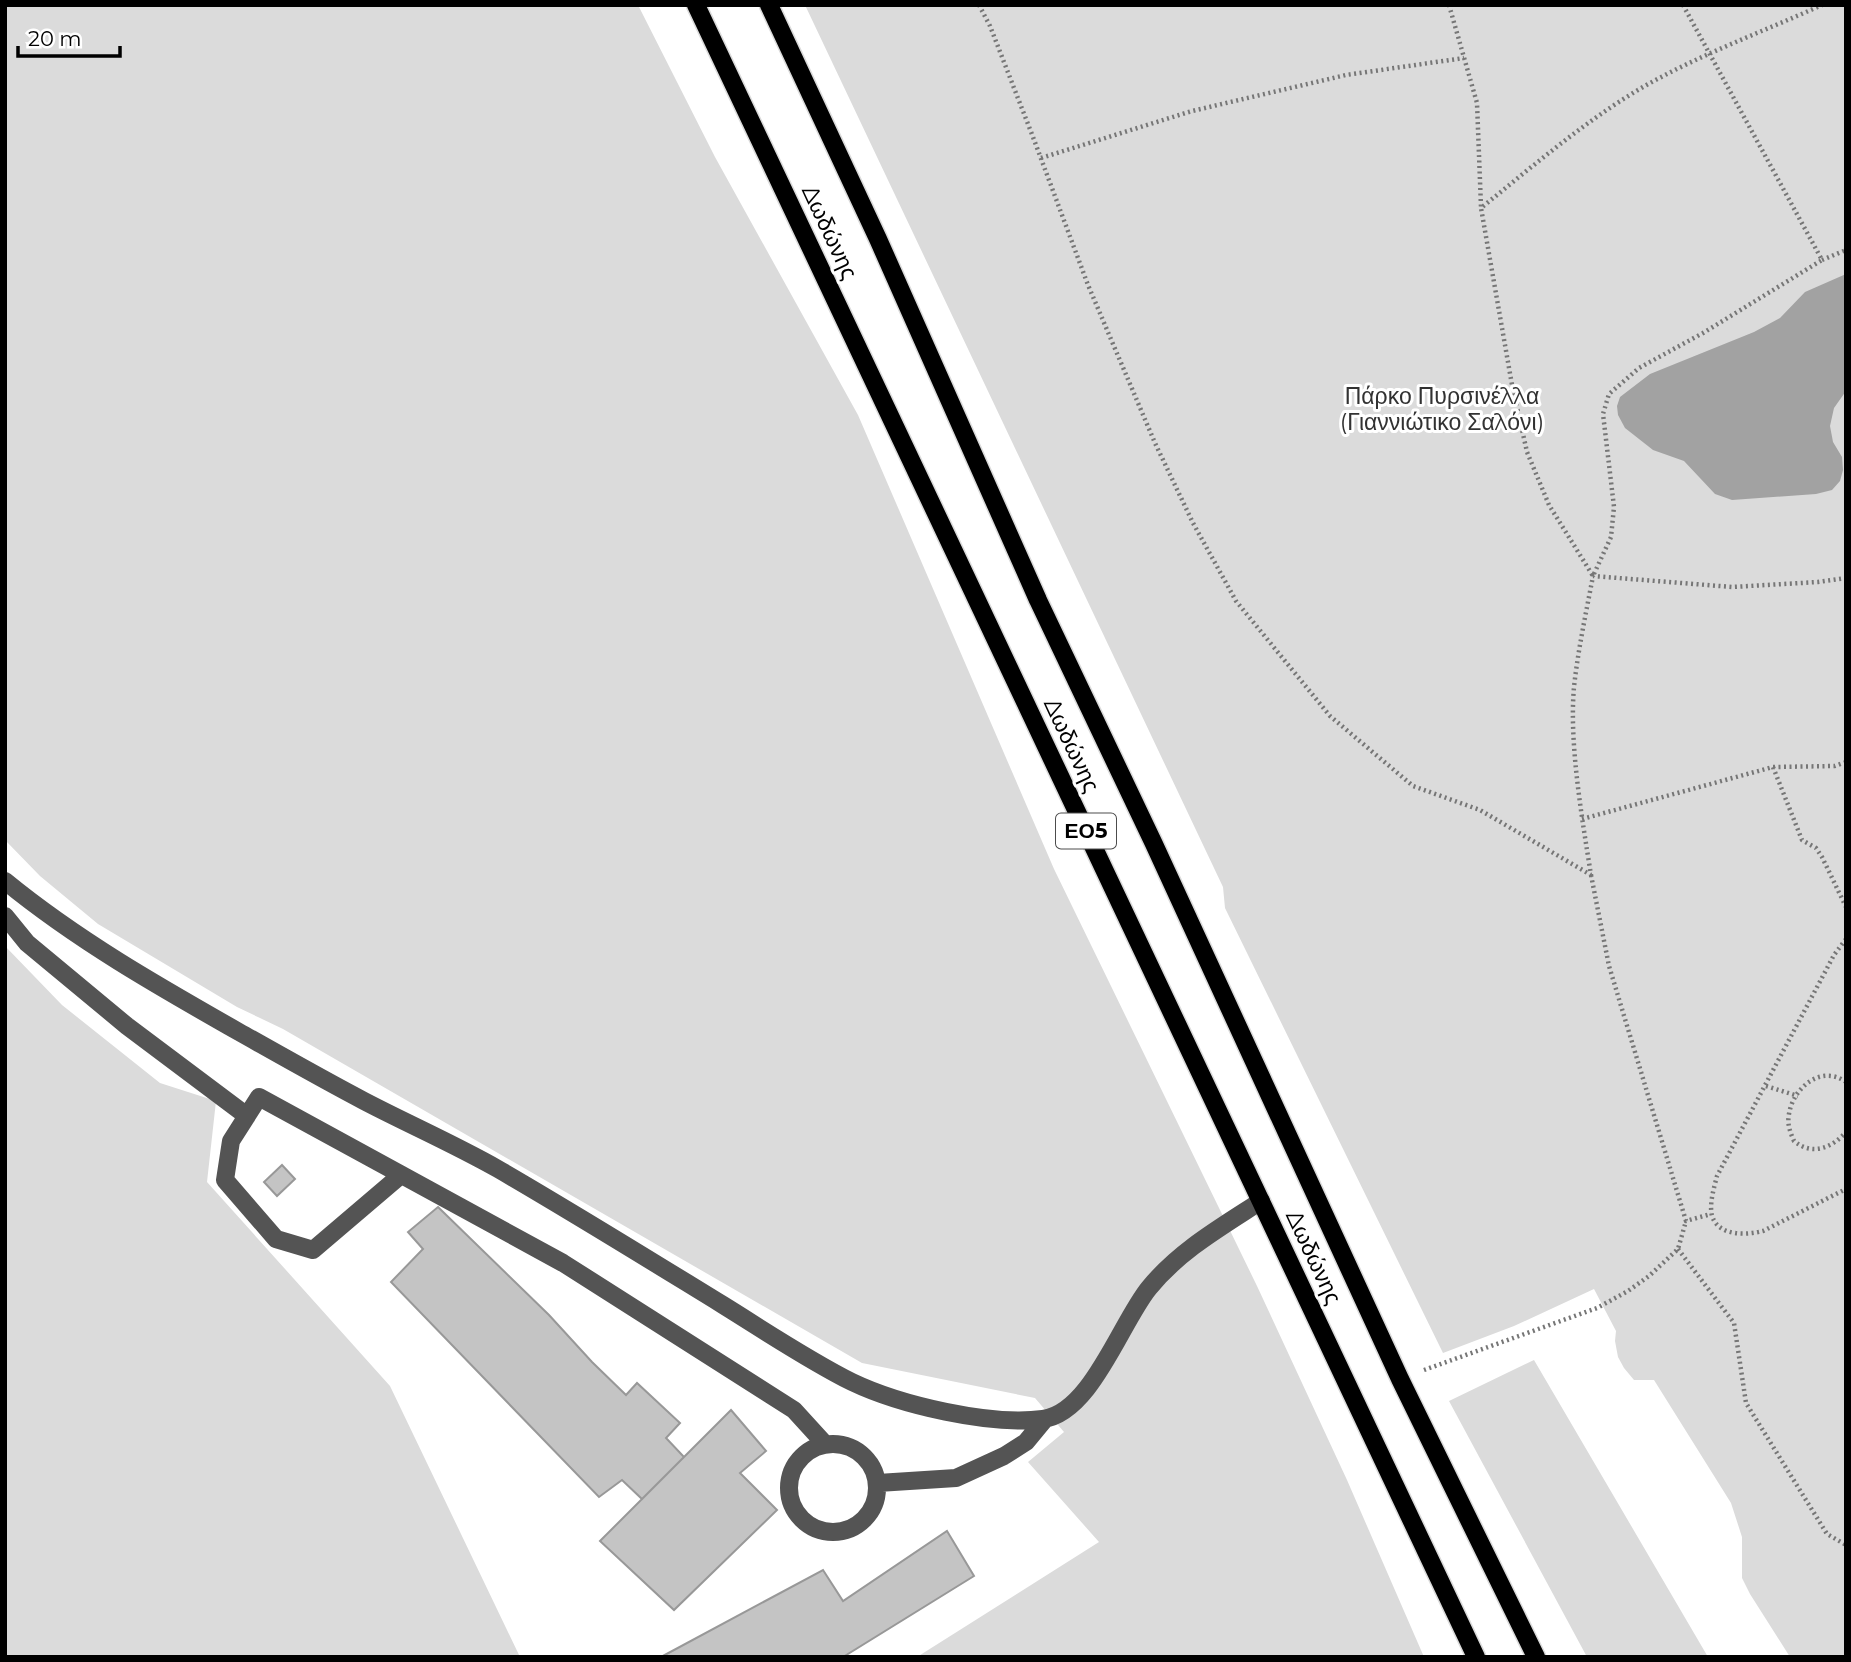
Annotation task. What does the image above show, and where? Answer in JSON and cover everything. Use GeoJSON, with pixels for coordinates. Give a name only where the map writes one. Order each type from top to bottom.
{"type":"FeatureCollection","features":[{"type":"Feature","properties":{"kind":"main road","name":"Δωδώνης"},"geometry":{"type":"LineString","coordinates":[[696,5],[1476,1657]]}},
{"type":"Feature","properties":{"kind":"main road","name":"Δωδώνης"},"geometry":{"type":"LineString","coordinates":[[769,5],[872,227],[1038,600],[1154,844],[1400,1379],[1536,1657]]}},
{"type":"Feature","properties":{"kind":"street"},"geometry":{"type":"LineString","coordinates":[[5,881],[74,934],[176,996],[364,1101],[495,1167],[780,1341],[854,1382],[892,1396],[959,1414],[1000,1419],[1045,1419],[1063,1411],[1086,1390],[1145,1292],[1164,1270],[1192,1247],[1261,1201]]}},
{"type":"Feature","properties":{"kind":"street"},"geometry":{"type":"LineString","coordinates":[[5,916],[27,943],[127,1026],[247,1116]]}},
{"type":"Feature","properties":{"kind":"street"},"geometry":{"type":"LineString","coordinates":[[401,1175],[313,1250],[276,1239],[225,1180],[231,1141],[259,1097],[563,1263],[794,1410],[825,1444]]}},
{"type":"Feature","properties":{"kind":"street"},"geometry":{"type":"LineString","coordinates":[[878,1483],[956,1478],[1026,1442],[1045,1419]]}},
{"type":"Feature","properties":{"kind":"street"},"geometry":{"type":"LineString","coordinates":[[825,1444],[846,1446],[864,1456],[873,1468],[878,1483],[877,1497],[871,1512],[861,1523],[848,1530],[818,1530],[805,1522],[795,1511],[790,1497],[789,1483],[800,1457],[825,1444]]}},
{"type":"Feature","properties":{"kind":"path"},"geometry":{"type":"LineString","coordinates":[[979,5],[990,26],[1088,285],[1155,443],[1193,523],[1236,601],[1330,716],[1413,786],[1480,810],[1591,875]]}},
{"type":"Feature","properties":{"kind":"path"},"geometry":{"type":"LineString","coordinates":[[1449,5],[1477,103],[1481,208],[1507,358],[1527,452],[1549,505],[1593,576]]}},
{"type":"Feature","properties":{"kind":"path"},"geometry":{"type":"LineString","coordinates":[[1683,5],[1822,260]]}},
{"type":"Feature","properties":{"kind":"path"},"geometry":{"type":"LineString","coordinates":[[1481,208],[1608,110],[1651,83],[1822,5]]}},
{"type":"Feature","properties":{"kind":"path"},"geometry":{"type":"LineString","coordinates":[[1041,158],[1192,111],[1346,75],[1464,58]]}},
{"type":"Feature","properties":{"kind":"path"},"geometry":{"type":"LineString","coordinates":[[1400,1379],[1597,1308],[1649,1276],[1678,1250],[1686,1221],[1609,967],[1582,819],[1575,750],[1574,689],[1593,576],[1611,537],[1614,507],[1603,414],[1609,394],[1639,368],[1715,326],[1822,260],[1846,250]]}},
{"type":"Feature","properties":{"kind":"path"},"geometry":{"type":"LineString","coordinates":[[1593,576],[1732,587],[1846,578]]}},
{"type":"Feature","properties":{"kind":"path"},"geometry":{"type":"LineString","coordinates":[[1582,819],[1773,767],[1835,766],[1846,762]]}},
{"type":"Feature","properties":{"kind":"path"},"geometry":{"type":"LineString","coordinates":[[1773,767],[1801,840],[1816,848],[1846,906]]}},
{"type":"Feature","properties":{"kind":"path"},"geometry":{"type":"LineString","coordinates":[[1846,939],[1834,955],[1717,1176],[1711,1214],[1715,1222],[1726,1230],[1736,1234],[1751,1234],[1763,1231],[1846,1189]]}},
{"type":"Feature","properties":{"kind":"path"},"geometry":{"type":"LineString","coordinates":[[1846,1082],[1835,1076],[1820,1075],[1812,1078],[1789,1112],[1788,1123],[1794,1141],[1801,1147],[1815,1150],[1840,1138],[1846,1132]]}},
{"type":"Feature","properties":{"kind":"path"},"geometry":{"type":"LineString","coordinates":[[1766,1086],[1798,1096]]}},
{"type":"Feature","properties":{"kind":"path"},"geometry":{"type":"LineString","coordinates":[[1686,1221],[1711,1214]]}},
{"type":"Feature","properties":{"kind":"path"},"geometry":{"type":"LineString","coordinates":[[1678,1250],[1734,1323],[1746,1403],[1827,1534],[1846,1545]]}},
{"type":"Feature","properties":{"kind":"green space"},"geometry":{"type":"Polygon","coordinates":[[[5,5],[638,5],[715,157],[858,415],[1054,869],[1257,1286],[1347,1480],[1424,1657],[917,1657],[1099,1542],[1028,1462],[1064,1432],[1035,1398],[862,1363],[283,1029],[237,1007],[98,924],[40,876],[5,840],[5,5]]]}},
{"type":"Feature","properties":{"kind":"green space","name":"Πάρκο Πυρσινέλλα (Γιαννιώτικο Σαλόνι)"},"geometry":{"type":"Polygon","coordinates":[[[805,5],[1846,5],[1846,1657],[1790,1657],[1742,1578],[1742,1537],[1731,1503],[1654,1380],[1634,1380],[1624,1368],[1618,1357],[1616,1331],[1594,1289],[1514,1326],[1443,1353],[1225,908],[1223,887],[805,5]]]}},
{"type":"Feature","properties":{"kind":"green space"},"geometry":{"type":"Polygon","coordinates":[[[5,946],[62,1005],[160,1083],[216,1101],[207,1182],[390,1386],[520,1657],[5,1657],[5,946]]]}},
{"type":"Feature","properties":{"kind":"green space"},"geometry":{"type":"Polygon","coordinates":[[[1534,1360],[1708,1657],[1587,1657],[1449,1401],[1534,1360]]]}},
{"type":"Feature","properties":{"kind":"shaded area"},"geometry":{"type":"Polygon","coordinates":[[[1846,274],[1846,391],[1834,408],[1830,426],[1833,442],[1842,457],[1843,470],[1840,481],[1832,490],[1816,494],[1732,500],[1715,494],[1684,461],[1653,450],[1625,428],[1618,415],[1620,397],[1650,374],[1754,332],[1780,318],[1805,292],[1846,274]]]}},
{"type":"Feature","properties":{"kind":"building"},"geometry":{"type":"Polygon","coordinates":[[[282,1165],[295,1179],[277,1196],[264,1182],[282,1165]]]}},
{"type":"Feature","properties":{"kind":"building"},"geometry":{"type":"Polygon","coordinates":[[[438,1207],[549,1315],[626,1395],[637,1383],[680,1423],[666,1438],[684,1457],[642,1499],[622,1480],[599,1497],[391,1282],[423,1249],[408,1232],[438,1207]]]}},
{"type":"Feature","properties":{"kind":"building"},"geometry":{"type":"Polygon","coordinates":[[[731,1410],[766,1451],[740,1473],[777,1510],[674,1610],[600,1541],[731,1410]]]}},
{"type":"Feature","properties":{"kind":"building"},"geometry":{"type":"Polygon","coordinates":[[[947,1531],[974,1576],[843,1657],[661,1657],[823,1570],[843,1601],[947,1531]]]}}]}
